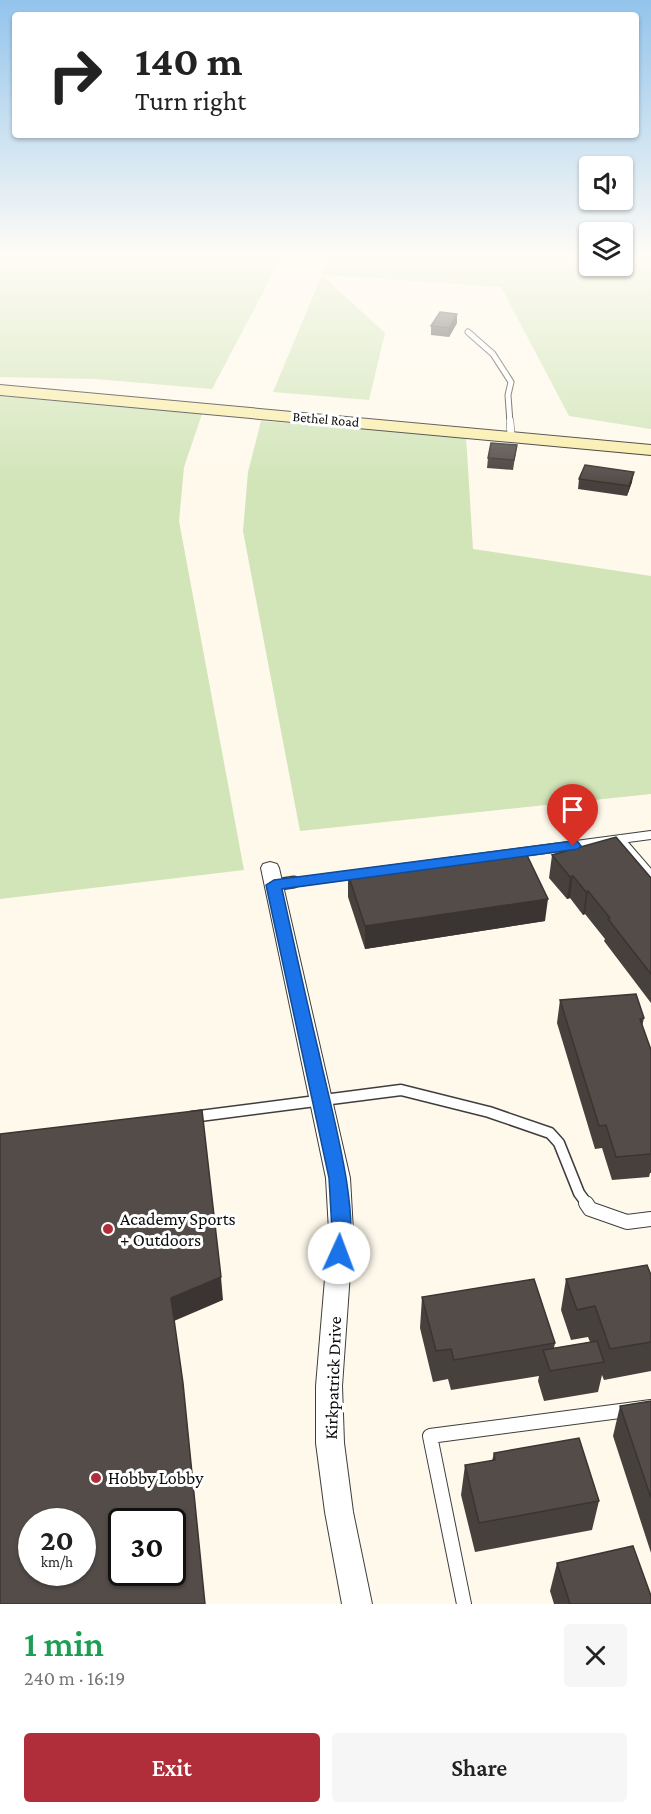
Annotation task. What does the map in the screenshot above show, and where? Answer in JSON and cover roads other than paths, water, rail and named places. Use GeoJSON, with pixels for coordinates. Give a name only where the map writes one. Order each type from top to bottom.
{"type":"FeatureCollection","features":[{"type":"Feature","properties":{"kind":"main road","name":"Bethel Road"},"geometry":{"type":"LineString","coordinates":[[0,390],[512,435],[651,450]]}},
{"type":"Feature","properties":{"kind":"street","name":"Kirkpatrick Drive"},"geometry":{"type":"LineString","coordinates":[[272,877],[338,1178],[341,1231],[329,1386],[330,1443],[339,1512],[357,1604]]}},
{"type":"Feature","properties":{"kind":"lane"},"geometry":{"type":"LineString","coordinates":[[469,333],[482,341],[491,351],[511,382],[508,395],[512,435]]}},
{"type":"Feature","properties":{"kind":"lane"},"geometry":{"type":"LineString","coordinates":[[272,877],[651,835]]}},
{"type":"Feature","properties":{"kind":"lane"},"geometry":{"type":"LineString","coordinates":[[620,839],[651,875]]}},
{"type":"Feature","properties":{"kind":"lane"},"geometry":{"type":"LineString","coordinates":[[178,1119],[401,1090],[489,1112],[550,1132],[559,1143],[579,1193],[590,1209],[627,1222],[651,1219]]}},
{"type":"Feature","properties":{"kind":"lane"},"geometry":{"type":"LineString","coordinates":[[464,1604],[430,1436],[651,1407]]}},
{"type":"Feature","properties":{"kind":"place","name":"Academy Sports + Outdoors"},"geometry":{"type":"Point","coordinates":[108,1229]}},
{"type":"Feature","properties":{"kind":"place","name":"Hobby Lobby"},"geometry":{"type":"Point","coordinates":[96,1478]}}]}
